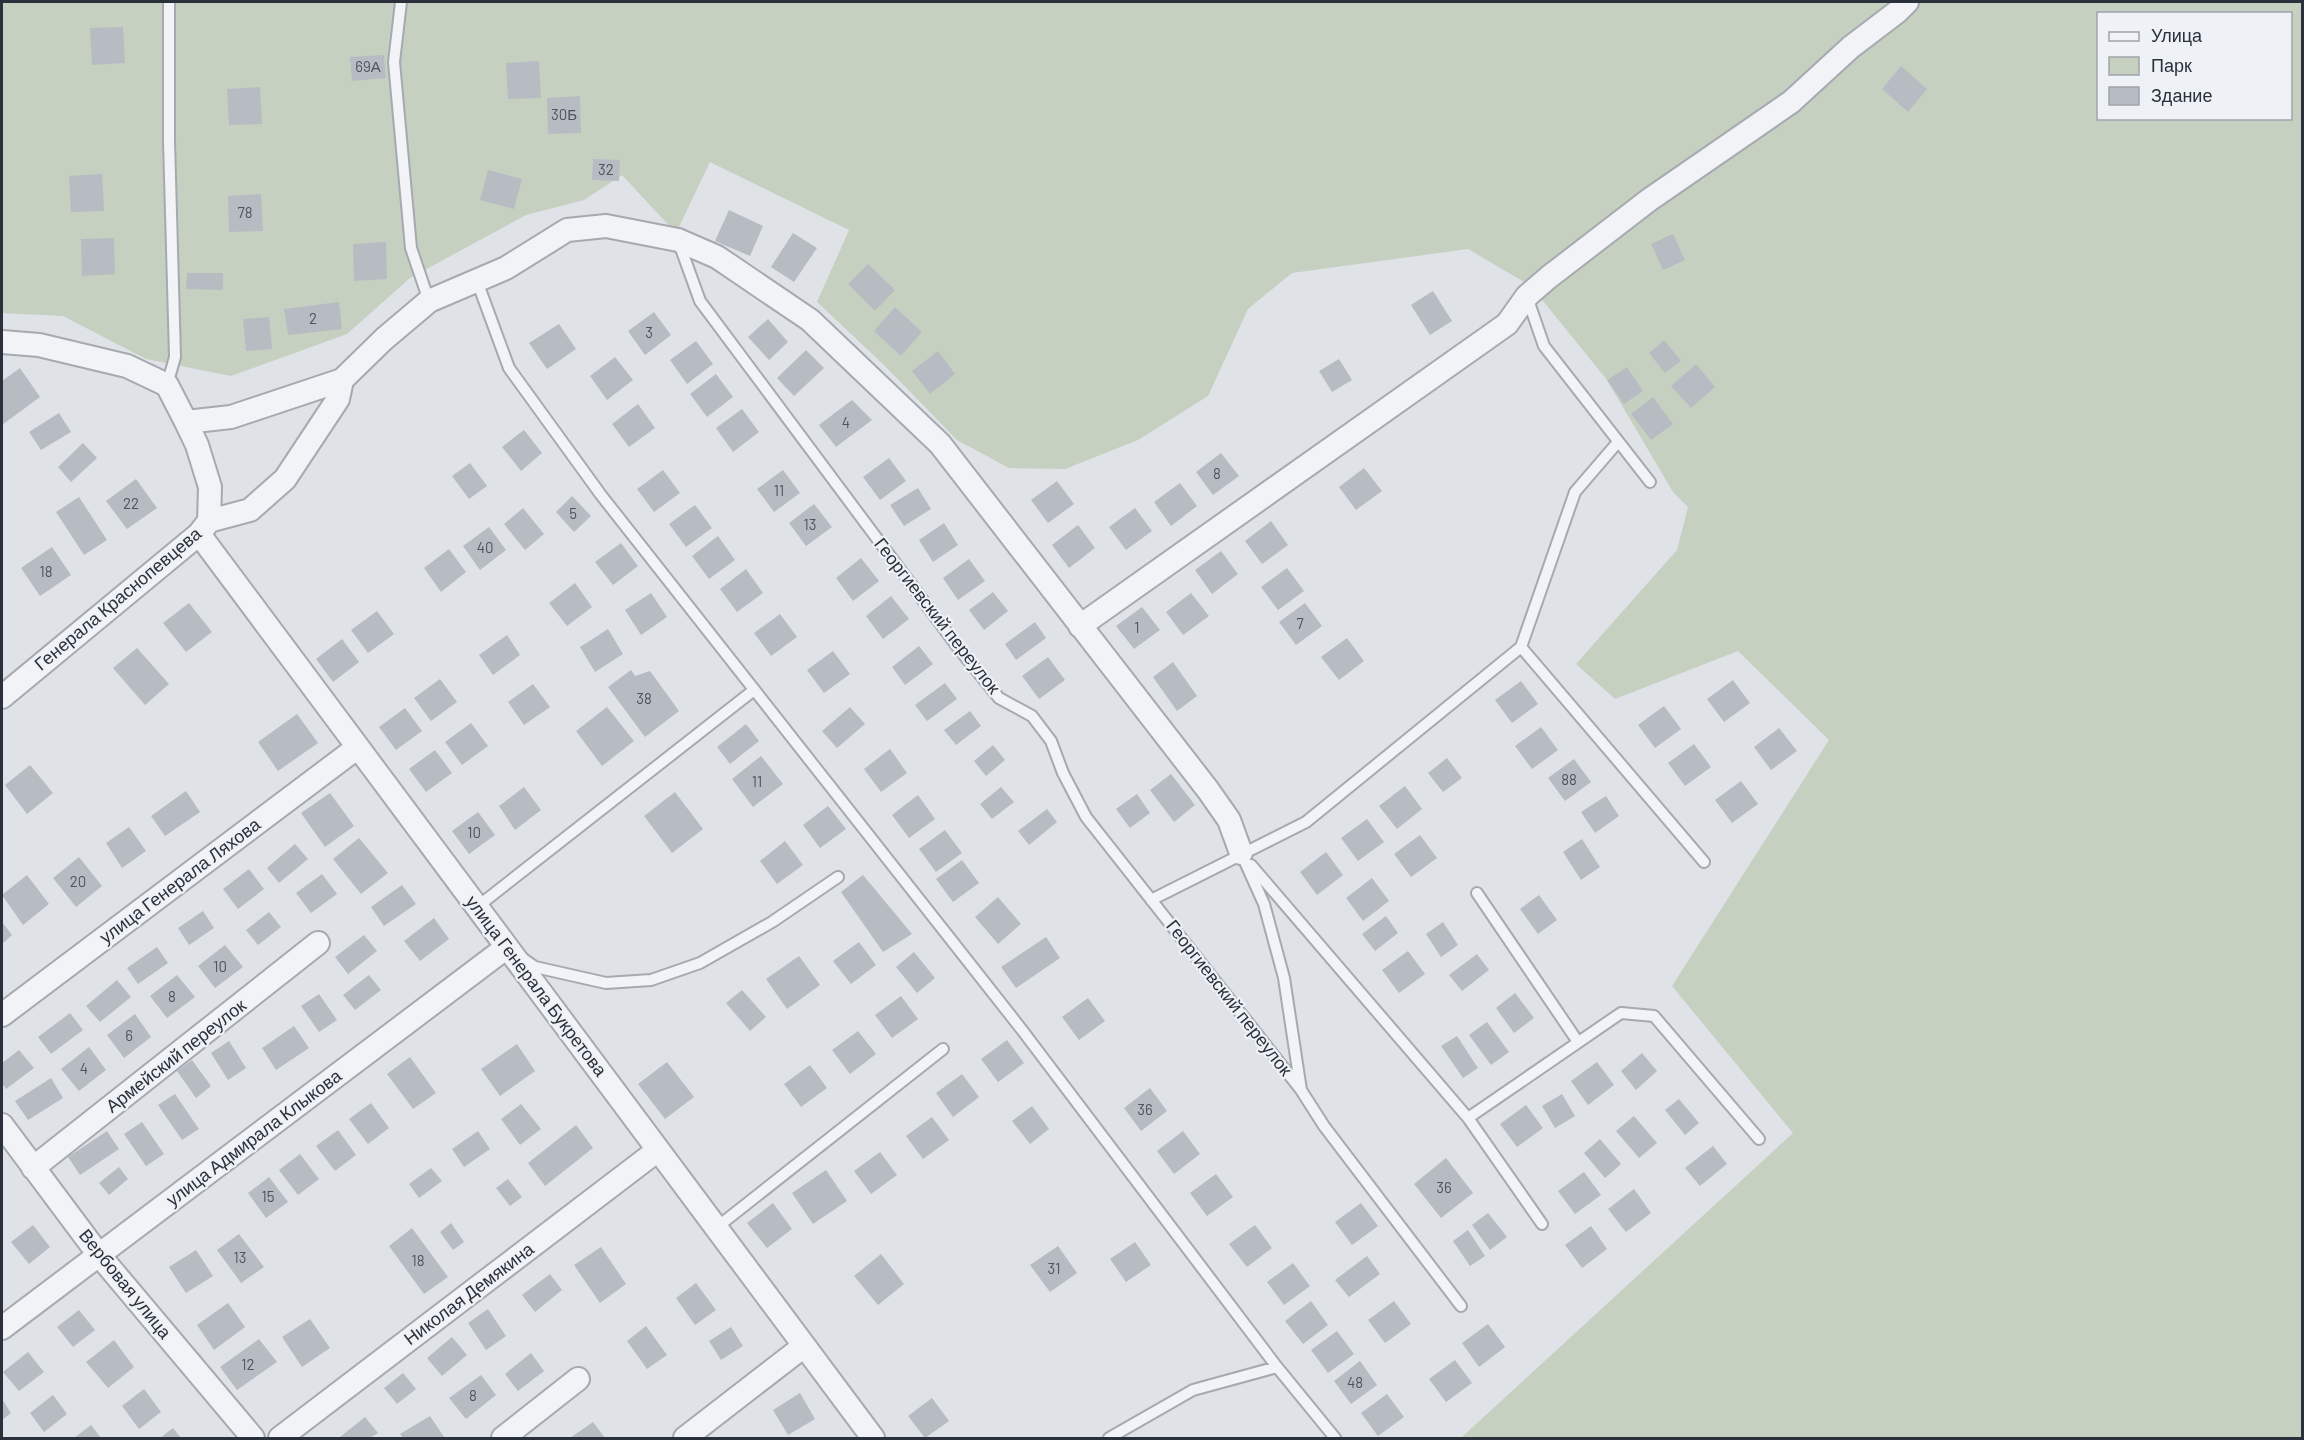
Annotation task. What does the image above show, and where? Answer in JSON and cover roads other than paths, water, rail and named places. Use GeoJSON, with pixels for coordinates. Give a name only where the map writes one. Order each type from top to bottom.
{"type":"FeatureCollection","features":[{"type":"Feature","properties":{"kind":"street"},"geometry":{"type":"LineString","coordinates":[[1080,626],[1507,324],[1527,296],[1649,200],[1791,102],[1851,47],[1907,2]]}},
{"type":"Feature","properties":{"kind":"street"},"geometry":{"type":"LineString","coordinates":[[186,422],[231,417],[342,380],[384,339],[429,301],[506,268],[567,230],[606,226],[678,240],[717,257],[810,320],[940,444],[1208,790],[1229,820],[1241,853]]}},
{"type":"Feature","properties":{"kind":"street"},"geometry":{"type":"LineString","coordinates":[[2,342],[39,345],[127,366],[167,385]]}},
{"type":"Feature","properties":{"kind":"street"},"geometry":{"type":"LineString","coordinates":[[204,527],[250,510],[285,479],[338,399],[342,380]]}},
{"type":"Feature","properties":{"kind":"street","name":"Генерала Краснопевцева"},"geometry":{"type":"LineString","coordinates":[[2,697],[204,527],[210,488],[197,445],[167,385]]}},
{"type":"Feature","properties":{"kind":"street","name":"улица Генерала Букретова"},"geometry":{"type":"LineString","coordinates":[[204,527],[358,747],[873,1438]]}},
{"type":"Feature","properties":{"kind":"street","name":"улица Генерала Ляхова"},"geometry":{"type":"LineString","coordinates":[[2,1015],[358,747]]}},
{"type":"Feature","properties":{"kind":"street","name":"Армейский переулок"},"geometry":{"type":"LineString","coordinates":[[33,1168],[318,943]]}},
{"type":"Feature","properties":{"kind":"street","name":"улица Адмирала Клыкова"},"geometry":{"type":"LineString","coordinates":[[2,1328],[507,947]]}},
{"type":"Feature","properties":{"kind":"street","name":"Вербовая улица"},"geometry":{"type":"LineString","coordinates":[[2,1125],[99,1255],[253,1438]]}},
{"type":"Feature","properties":{"kind":"street","name":"Николая Демякина"},"geometry":{"type":"LineString","coordinates":[[280,1438],[658,1150]]}},
{"type":"Feature","properties":{"kind":"street"},"geometry":{"type":"LineString","coordinates":[[684,1438],[804,1346]]}},
{"type":"Feature","properties":{"kind":"street"},"geometry":{"type":"LineString","coordinates":[[503,1438],[578,1379]]}},
{"type":"Feature","properties":{"kind":"lane"},"geometry":{"type":"LineString","coordinates":[[167,385],[175,357],[169,2]]}},
{"type":"Feature","properties":{"kind":"lane"},"geometry":{"type":"LineString","coordinates":[[401,2],[394,62],[411,248],[429,301]]}},
{"type":"Feature","properties":{"kind":"lane","name":"Георгиевский переулок"},"geometry":{"type":"LineString","coordinates":[[678,240],[700,301],[973,666],[999,698],[1032,716],[1051,741],[1063,773],[1086,817],[1301,1089],[1324,1126],[1461,1306]]}},
{"type":"Feature","properties":{"kind":"lane"},"geometry":{"type":"LineString","coordinates":[[477,281],[509,368],[601,495],[1022,1030],[1276,1367],[1335,1438]]}},
{"type":"Feature","properties":{"kind":"lane"},"geometry":{"type":"LineString","coordinates":[[1527,296],[1544,346],[1650,482]]}},
{"type":"Feature","properties":{"kind":"lane"},"geometry":{"type":"LineString","coordinates":[[1151,900],[1306,822],[1521,646],[1575,492],[1618,442]]}},
{"type":"Feature","properties":{"kind":"lane"},"geometry":{"type":"LineString","coordinates":[[1521,646],[1704,862]]}},
{"type":"Feature","properties":{"kind":"lane"},"geometry":{"type":"LineString","coordinates":[[477,907],[754,690]]}},
{"type":"Feature","properties":{"kind":"lane"},"geometry":{"type":"LineString","coordinates":[[1241,853],[1264,904],[1284,978],[1301,1089]]}},
{"type":"Feature","properties":{"kind":"lane"},"geometry":{"type":"LineString","coordinates":[[1241,853],[1468,1118],[1542,1224]]}},
{"type":"Feature","properties":{"kind":"lane"},"geometry":{"type":"LineString","coordinates":[[507,947],[535,967],[606,982],[651,980],[699,963],[772,922],[838,877]]}},
{"type":"Feature","properties":{"kind":"lane"},"geometry":{"type":"LineString","coordinates":[[1477,893],[1578,1042]]}},
{"type":"Feature","properties":{"kind":"lane"},"geometry":{"type":"LineString","coordinates":[[1468,1118],[1621,1012],[1654,1016],[1759,1139]]}},
{"type":"Feature","properties":{"kind":"lane"},"geometry":{"type":"LineString","coordinates":[[716,1228],[943,1049]]}},
{"type":"Feature","properties":{"kind":"lane"},"geometry":{"type":"LineString","coordinates":[[1109,1438],[1193,1390],[1276,1367]]}}]}
